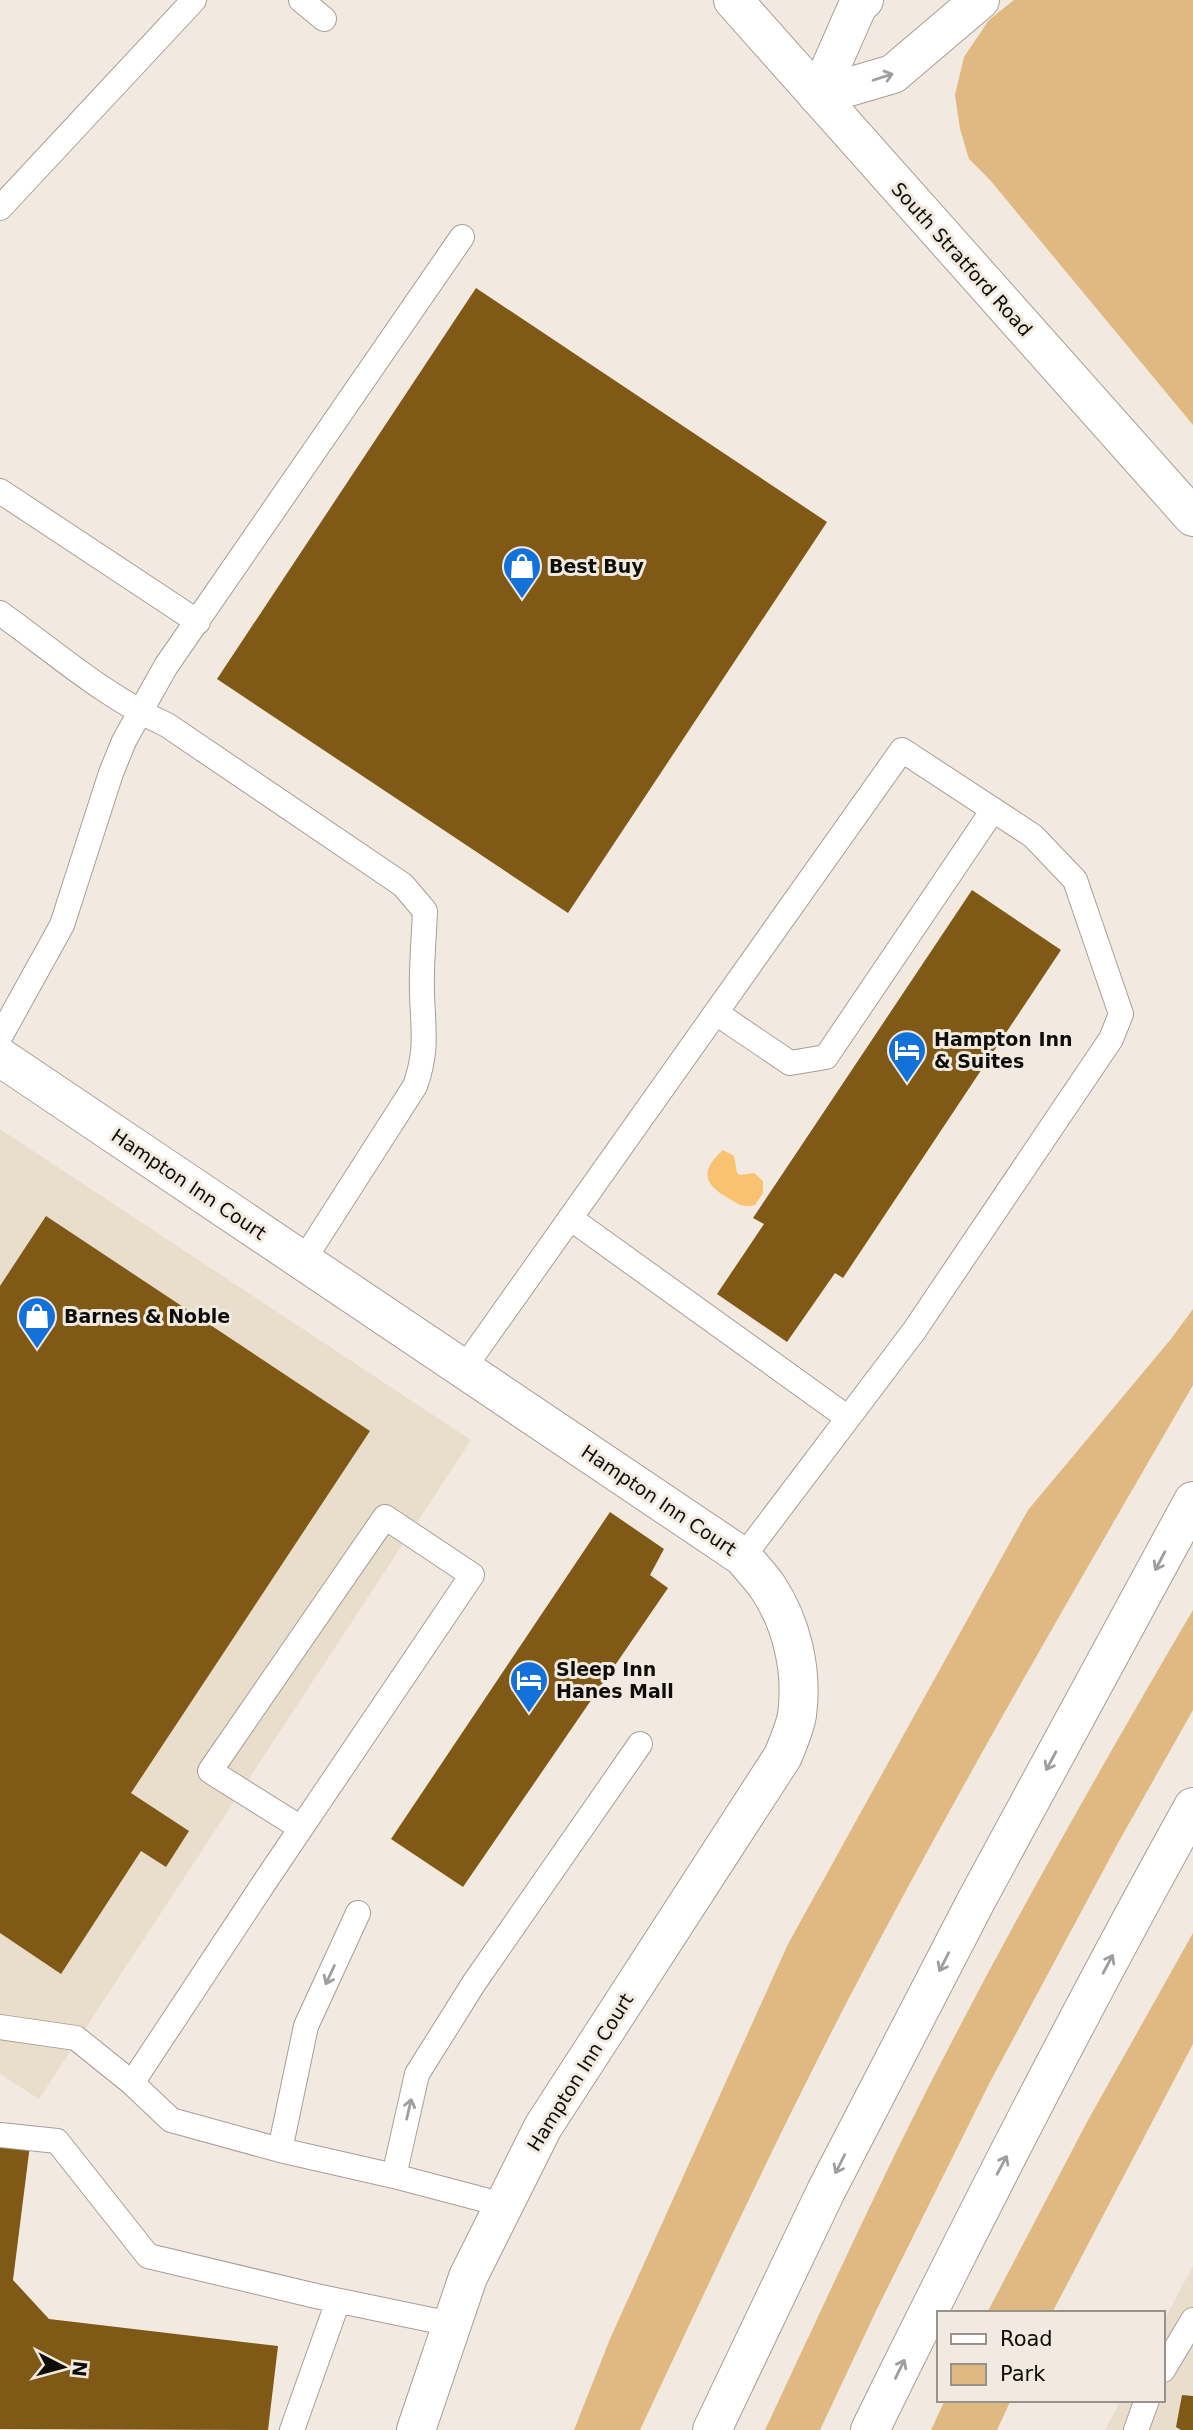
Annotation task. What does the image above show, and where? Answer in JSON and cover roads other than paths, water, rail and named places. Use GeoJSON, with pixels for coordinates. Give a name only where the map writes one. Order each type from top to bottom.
{"type":"FeatureCollection","features":[{"type":"Feature","properties":{"kind":"main road","name":"South Stratford Road"},"geometry":{"type":"LineString","coordinates":[[733,0],[1193,517]]}},
{"type":"Feature","properties":{"kind":"main road"},"geometry":{"type":"LineString","coordinates":[[818,96],[858,5],[864,0]]}},
{"type":"Feature","properties":{"kind":"main road"},"geometry":{"type":"LineString","coordinates":[[818,96],[893,74],[981,0]]}},
{"type":"Feature","properties":{"kind":"main road","name":"Hampton Inn Court"},"geometry":{"type":"LineString","coordinates":[[0,1057],[743,1557],[768,1586],[794,1647],[798,1677],[797,1717],[783,1756],[542,2127],[468,2277],[416,2430]]}},
{"type":"Feature","properties":{"kind":"main road"},"geometry":{"type":"LineString","coordinates":[[712,2430],[826,2191],[963,1925],[1193,1501]]}},
{"type":"Feature","properties":{"kind":"main road"},"geometry":{"type":"LineString","coordinates":[[870,2430],[968,2230],[1133,1915],[1193,1807]]}},
{"type":"Feature","properties":{"kind":"lane"},"geometry":{"type":"LineString","coordinates":[[0,208],[194,0]]}},
{"type":"Feature","properties":{"kind":"lane"},"geometry":{"type":"LineString","coordinates":[[301,0],[324,19]]}},
{"type":"Feature","properties":{"kind":"lane"},"geometry":{"type":"LineString","coordinates":[[0,1037],[62,925],[111,773],[124,741],[166,666],[462,237]]}},
{"type":"Feature","properties":{"kind":"lane"},"geometry":{"type":"LineString","coordinates":[[0,491],[198,622]]}},
{"type":"Feature","properties":{"kind":"lane"},"geometry":{"type":"LineString","coordinates":[[0,612],[72,669],[140,713],[167,725],[403,885],[425,911],[423,1063],[408,1097],[303,1261]]}},
{"type":"Feature","properties":{"kind":"lane"},"geometry":{"type":"LineString","coordinates":[[464,1368],[902,750],[1033,836],[1075,880],[1121,1014],[1111,1040],[914,1331],[743,1557]]}},
{"type":"Feature","properties":{"kind":"lane"},"geometry":{"type":"LineString","coordinates":[[716,1013],[790,1063],[826,1057],[993,810]]}},
{"type":"Feature","properties":{"kind":"lane"},"geometry":{"type":"LineString","coordinates":[[570,1218],[848,1418]]}},
{"type":"Feature","properties":{"kind":"lane"},"geometry":{"type":"LineString","coordinates":[[132,2083],[472,1575],[385,1517],[210,1771],[301,1828]]}},
{"type":"Feature","properties":{"kind":"lane"},"geometry":{"type":"LineString","coordinates":[[394,2176],[417,2074],[474,1983],[640,1744]]}},
{"type":"Feature","properties":{"kind":"lane"},"geometry":{"type":"LineString","coordinates":[[280,2150],[306,2026],[358,1913]]}},
{"type":"Feature","properties":{"kind":"lane"},"geometry":{"type":"LineString","coordinates":[[0,2026],[76,2038],[132,2083],[171,2120],[503,2205]]}},
{"type":"Feature","properties":{"kind":"lane"},"geometry":{"type":"LineString","coordinates":[[0,2134],[57,2141],[148,2256],[338,2301],[451,2324]]}},
{"type":"Feature","properties":{"kind":"lane"},"geometry":{"type":"LineString","coordinates":[[292,2430],[338,2301]]}},
{"type":"Feature","properties":{"kind":"lane"},"geometry":{"type":"LineString","coordinates":[[1165,2367],[1193,2320]]}},
{"type":"Feature","properties":{"kind":"lane"},"geometry":{"type":"LineString","coordinates":[[1136,2430],[1146,2402]]}},
{"type":"Feature","properties":{"kind":"place","name":"Best Buy"},"geometry":{"type":"Point","coordinates":[522,600]}},
{"type":"Feature","properties":{"kind":"place","name":"Hampton Inn & Suites"},"geometry":{"type":"Point","coordinates":[907,1084]}},
{"type":"Feature","properties":{"kind":"place","name":"Barnes & Noble"},"geometry":{"type":"Point","coordinates":[37,1350]}},
{"type":"Feature","properties":{"kind":"place","name":"Sleep Inn Hanes Mall"},"geometry":{"type":"Point","coordinates":[529,1714]}}]}
